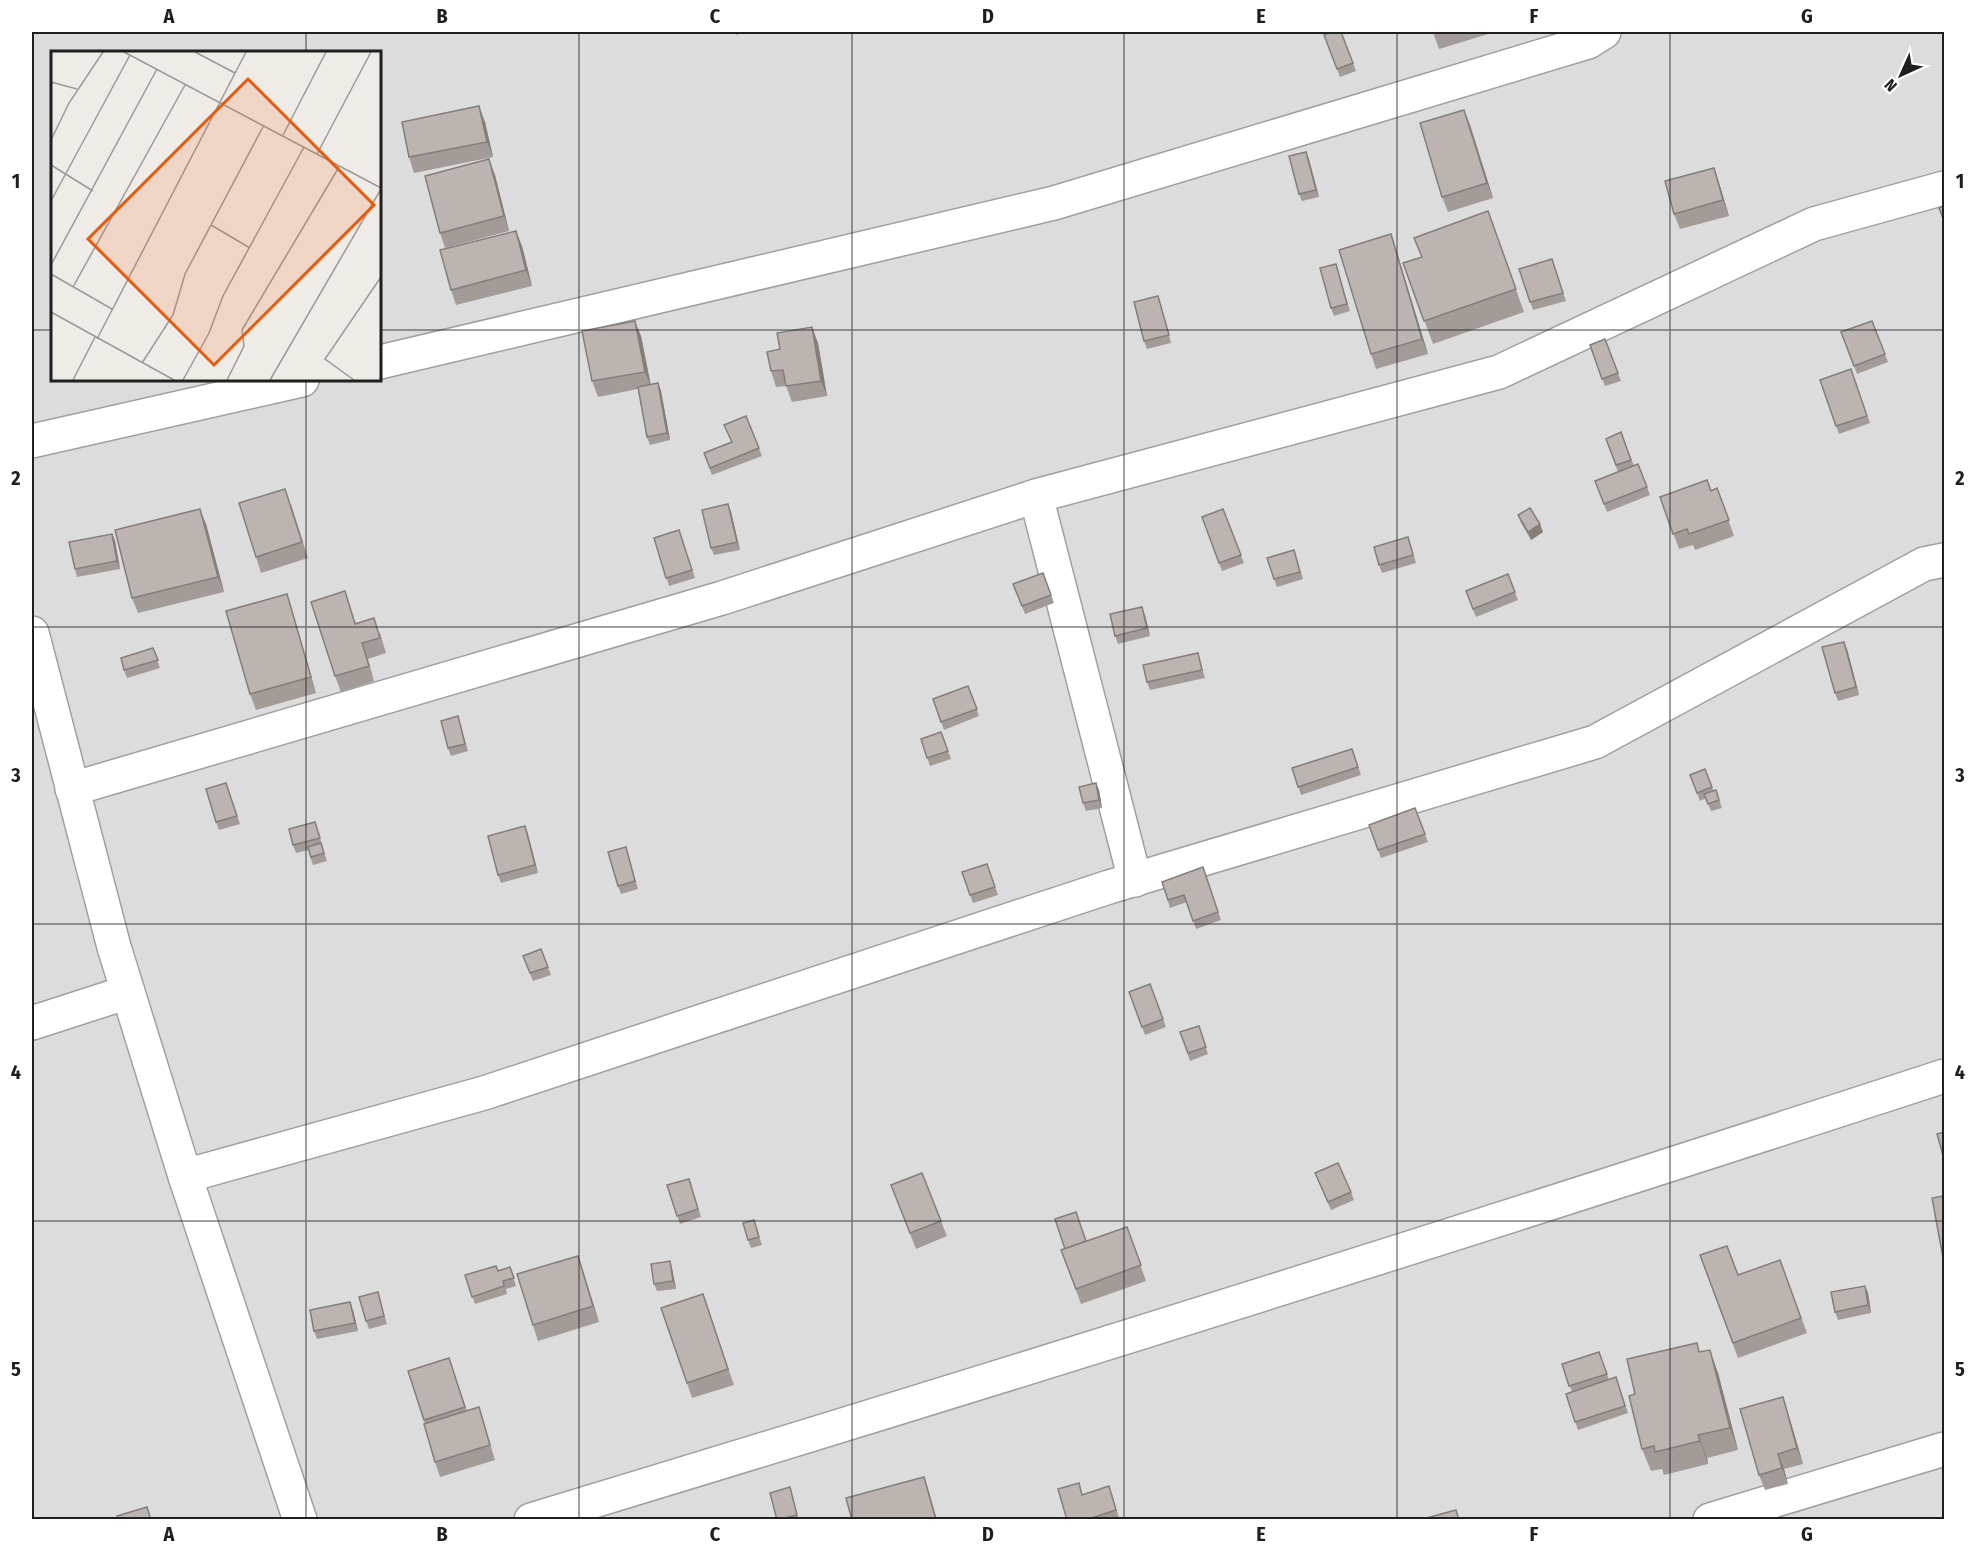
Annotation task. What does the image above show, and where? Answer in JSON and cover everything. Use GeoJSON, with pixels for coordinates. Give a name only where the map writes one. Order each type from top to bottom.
{"type":"FeatureCollection","features":[{"type":"Feature","properties":{"kind":"street"},"geometry":{"type":"LineString","coordinates":[[381,362],[1054,203],[1588,42],[1604,32]]}},
{"type":"Feature","properties":{"kind":"street"},"geometry":{"type":"LineString","coordinates":[[72,789],[722,598],[1036,496],[1499,372],[1814,224],[1944,188]]}},
{"type":"Feature","properties":{"kind":"street"},"geometry":{"type":"LineString","coordinates":[[32,441],[298,381]]}},
{"type":"Feature","properties":{"kind":"street"},"geometry":{"type":"LineString","coordinates":[[1036,496],[1135,880]]}},
{"type":"Feature","properties":{"kind":"street"},"geometry":{"type":"LineString","coordinates":[[185,1176],[484,1093],[1135,880],[1595,742],[1924,564],[1944,560]]}},
{"type":"Feature","properties":{"kind":"street"},"geometry":{"type":"LineString","coordinates":[[34,652],[128,992],[185,1176],[300,1520]]}},
{"type":"Feature","properties":{"kind":"street"},"geometry":{"type":"LineString","coordinates":[[32,1023],[128,992]]}},
{"type":"Feature","properties":{"kind":"street"},"geometry":{"type":"LineString","coordinates":[[531,1520],[1010,1375],[1944,1076]]}},
{"type":"Feature","properties":{"kind":"street"},"geometry":{"type":"LineString","coordinates":[[1710,1520],[1944,1449]]}},
{"type":"Feature","properties":{"kind":"shaded area"},"geometry":{"type":"Polygon","coordinates":[[[32,32],[1944,32],[1944,1519],[32,1519],[32,32]]]}},
{"type":"Feature","properties":{"kind":"building"},"geometry":{"type":"Polygon","coordinates":[[[1341,32],[1353,63],[1337,69],[1324,35],[1341,32]]]}},
{"type":"Feature","properties":{"kind":"building"},"geometry":{"type":"Polygon","coordinates":[[[479,106],[487,142],[409,157],[402,122],[479,106]]]}},
{"type":"Feature","properties":{"kind":"building"},"geometry":{"type":"Polygon","coordinates":[[[1464,110],[1487,183],[1442,197],[1420,123],[1464,110]]]}},
{"type":"Feature","properties":{"kind":"building"},"geometry":{"type":"Polygon","coordinates":[[[1306,152],[1316,190],[1299,194],[1289,156],[1306,152]]]}},
{"type":"Feature","properties":{"kind":"building"},"geometry":{"type":"Polygon","coordinates":[[[489,159],[504,216],[440,233],[425,176],[489,159]]]}},
{"type":"Feature","properties":{"kind":"building"},"geometry":{"type":"Polygon","coordinates":[[[1714,168],[1723,200],[1674,214],[1665,181],[1714,168]]]}},
{"type":"Feature","properties":{"kind":"building"},"geometry":{"type":"Polygon","coordinates":[[[1944,205],[1944,221],[1939,208],[1944,205]]]}},
{"type":"Feature","properties":{"kind":"building"},"geometry":{"type":"Polygon","coordinates":[[[1488,211],[1516,289],[1424,321],[1403,263],[1422,257],[1414,238],[1488,211]]]}},
{"type":"Feature","properties":{"kind":"building"},"geometry":{"type":"Polygon","coordinates":[[[516,231],[526,270],[451,290],[440,250],[516,231]]]}},
{"type":"Feature","properties":{"kind":"building"},"geometry":{"type":"Polygon","coordinates":[[[1391,234],[1422,339],[1371,354],[1339,250],[1391,234]]]}},
{"type":"Feature","properties":{"kind":"building"},"geometry":{"type":"Polygon","coordinates":[[[1552,259],[1563,293],[1530,302],[1519,269],[1552,259]]]}},
{"type":"Feature","properties":{"kind":"building"},"geometry":{"type":"Polygon","coordinates":[[[1336,264],[1347,304],[1331,308],[1320,268],[1336,264]]]}},
{"type":"Feature","properties":{"kind":"building"},"geometry":{"type":"Polygon","coordinates":[[[1158,296],[1169,335],[1144,341],[1134,302],[1158,296]]]}},
{"type":"Feature","properties":{"kind":"building"},"geometry":{"type":"Polygon","coordinates":[[[635,321],[645,372],[592,381],[582,331],[635,321]]]}},
{"type":"Feature","properties":{"kind":"building"},"geometry":{"type":"Polygon","coordinates":[[[1872,321],[1885,354],[1854,366],[1841,332],[1872,321]]]}},
{"type":"Feature","properties":{"kind":"building"},"geometry":{"type":"Polygon","coordinates":[[[812,327],[821,381],[786,386],[783,370],[771,371],[767,352],[780,349],[777,333],[812,327]]]}},
{"type":"Feature","properties":{"kind":"building"},"geometry":{"type":"Polygon","coordinates":[[[1605,339],[1618,373],[1602,379],[1590,345],[1605,339]]]}},
{"type":"Feature","properties":{"kind":"building"},"geometry":{"type":"Polygon","coordinates":[[[1851,369],[1867,416],[1836,426],[1820,380],[1851,369]]]}},
{"type":"Feature","properties":{"kind":"building"},"geometry":{"type":"Polygon","coordinates":[[[658,383],[667,433],[647,437],[638,387],[658,383]]]}},
{"type":"Feature","properties":{"kind":"building"},"geometry":{"type":"Polygon","coordinates":[[[746,416],[759,448],[710,468],[704,453],[732,442],[724,425],[746,416]]]}},
{"type":"Feature","properties":{"kind":"building"},"geometry":{"type":"Polygon","coordinates":[[[1621,432],[1631,460],[1616,465],[1606,439],[1621,432]]]}},
{"type":"Feature","properties":{"kind":"building"},"geometry":{"type":"Polygon","coordinates":[[[1638,464],[1647,487],[1604,504],[1595,481],[1638,464]]]}},
{"type":"Feature","properties":{"kind":"building"},"geometry":{"type":"Polygon","coordinates":[[[1707,480],[1711,491],[1717,488],[1729,520],[1689,534],[1687,529],[1673,534],[1660,497],[1707,480]]]}},
{"type":"Feature","properties":{"kind":"building"},"geometry":{"type":"Polygon","coordinates":[[[285,489],[302,542],[256,557],[239,503],[285,489]]]}},
{"type":"Feature","properties":{"kind":"building"},"geometry":{"type":"Polygon","coordinates":[[[728,504],[737,542],[711,548],[702,510],[728,504]]]}},
{"type":"Feature","properties":{"kind":"building"},"geometry":{"type":"Polygon","coordinates":[[[1530,508],[1540,524],[1528,532],[1518,515],[1530,508]]]}},
{"type":"Feature","properties":{"kind":"building"},"geometry":{"type":"Polygon","coordinates":[[[200,509],[218,577],[132,598],[115,530],[200,509]]]}},
{"type":"Feature","properties":{"kind":"building"},"geometry":{"type":"Polygon","coordinates":[[[1223,509],[1241,555],[1219,563],[1202,517],[1223,509]]]}},
{"type":"Feature","properties":{"kind":"building"},"geometry":{"type":"Polygon","coordinates":[[[679,530],[692,570],[666,578],[654,538],[679,530]]]}},
{"type":"Feature","properties":{"kind":"building"},"geometry":{"type":"Polygon","coordinates":[[[112,534],[117,561],[75,569],[69,542],[112,534]]]}},
{"type":"Feature","properties":{"kind":"building"},"geometry":{"type":"Polygon","coordinates":[[[1408,537],[1413,555],[1379,565],[1374,547],[1408,537]]]}},
{"type":"Feature","properties":{"kind":"building"},"geometry":{"type":"Polygon","coordinates":[[[1294,550],[1300,572],[1274,579],[1267,558],[1294,550]]]}},
{"type":"Feature","properties":{"kind":"building"},"geometry":{"type":"Polygon","coordinates":[[[1043,573],[1051,595],[1022,606],[1013,584],[1043,573]]]}},
{"type":"Feature","properties":{"kind":"building"},"geometry":{"type":"Polygon","coordinates":[[[1508,574],[1515,592],[1473,609],[1466,591],[1508,574]]]}},
{"type":"Feature","properties":{"kind":"building"},"geometry":{"type":"Polygon","coordinates":[[[345,591],[355,624],[374,618],[380,638],[362,643],[369,666],[335,676],[311,602],[345,591]]]}},
{"type":"Feature","properties":{"kind":"building"},"geometry":{"type":"Polygon","coordinates":[[[287,594],[311,677],[250,694],[226,611],[287,594]]]}},
{"type":"Feature","properties":{"kind":"building"},"geometry":{"type":"Polygon","coordinates":[[[1142,607],[1147,628],[1115,636],[1110,614],[1142,607]]]}},
{"type":"Feature","properties":{"kind":"building"},"geometry":{"type":"Polygon","coordinates":[[[1844,642],[1856,687],[1835,693],[1822,647],[1844,642]]]}},
{"type":"Feature","properties":{"kind":"building"},"geometry":{"type":"Polygon","coordinates":[[[153,648],[158,660],[124,670],[121,658],[153,648]]]}},
{"type":"Feature","properties":{"kind":"building"},"geometry":{"type":"Polygon","coordinates":[[[1198,653],[1202,670],[1147,682],[1143,665],[1198,653]]]}},
{"type":"Feature","properties":{"kind":"building"},"geometry":{"type":"Polygon","coordinates":[[[968,686],[977,709],[941,722],[933,699],[968,686]]]}},
{"type":"Feature","properties":{"kind":"building"},"geometry":{"type":"Polygon","coordinates":[[[458,716],[465,744],[448,748],[441,721],[458,716]]]}},
{"type":"Feature","properties":{"kind":"building"},"geometry":{"type":"Polygon","coordinates":[[[941,732],[948,751],[927,758],[921,739],[941,732]]]}},
{"type":"Feature","properties":{"kind":"building"},"geometry":{"type":"Polygon","coordinates":[[[1352,749],[1358,767],[1298,787],[1292,768],[1352,749]]]}},
{"type":"Feature","properties":{"kind":"building"},"geometry":{"type":"Polygon","coordinates":[[[1705,769],[1712,787],[1697,793],[1690,775],[1705,769]]]}},
{"type":"Feature","properties":{"kind":"building"},"geometry":{"type":"Polygon","coordinates":[[[226,783],[237,816],[216,822],[206,789],[226,783]]]}},
{"type":"Feature","properties":{"kind":"building"},"geometry":{"type":"Polygon","coordinates":[[[1096,783],[1099,800],[1083,803],[1079,787],[1096,783]]]}},
{"type":"Feature","properties":{"kind":"building"},"geometry":{"type":"Polygon","coordinates":[[[1716,790],[1719,800],[1708,804],[1704,794],[1716,790]]]}},
{"type":"Feature","properties":{"kind":"building"},"geometry":{"type":"Polygon","coordinates":[[[1415,808],[1425,834],[1378,850],[1369,825],[1415,808]]]}},
{"type":"Feature","properties":{"kind":"building"},"geometry":{"type":"Polygon","coordinates":[[[315,822],[320,838],[293,845],[289,829],[315,822]]]}},
{"type":"Feature","properties":{"kind":"building"},"geometry":{"type":"Polygon","coordinates":[[[525,826],[535,865],[498,875],[488,836],[525,826]]]}},
{"type":"Feature","properties":{"kind":"building"},"geometry":{"type":"Polygon","coordinates":[[[321,843],[324,853],[311,857],[308,847],[321,843]]]}},
{"type":"Feature","properties":{"kind":"building"},"geometry":{"type":"Polygon","coordinates":[[[626,847],[635,881],[618,886],[608,852],[626,847]]]}},
{"type":"Feature","properties":{"kind":"building"},"geometry":{"type":"Polygon","coordinates":[[[987,864],[995,887],[970,895],[962,872],[987,864]]]}},
{"type":"Feature","properties":{"kind":"building"},"geometry":{"type":"Polygon","coordinates":[[[1203,867],[1218,912],[1193,921],[1184,895],[1168,900],[1162,882],[1203,867]]]}},
{"type":"Feature","properties":{"kind":"building"},"geometry":{"type":"Polygon","coordinates":[[[541,949],[548,967],[530,973],[523,956],[541,949]]]}},
{"type":"Feature","properties":{"kind":"building"},"geometry":{"type":"Polygon","coordinates":[[[1150,984],[1163,1019],[1142,1027],[1129,992],[1150,984]]]}},
{"type":"Feature","properties":{"kind":"building"},"geometry":{"type":"Polygon","coordinates":[[[1199,1026],[1206,1047],[1188,1053],[1180,1032],[1199,1026]]]}},
{"type":"Feature","properties":{"kind":"building"},"geometry":{"type":"Polygon","coordinates":[[[1944,1132],[1944,1159],[1937,1134],[1944,1132]]]}},
{"type":"Feature","properties":{"kind":"building"},"geometry":{"type":"Polygon","coordinates":[[[1338,1163],[1351,1192],[1328,1202],[1315,1173],[1338,1163]]]}},
{"type":"Feature","properties":{"kind":"building"},"geometry":{"type":"Polygon","coordinates":[[[922,1173],[941,1221],[910,1233],[891,1185],[922,1173]]]}},
{"type":"Feature","properties":{"kind":"building"},"geometry":{"type":"Polygon","coordinates":[[[689,1179],[698,1209],[677,1216],[667,1185],[689,1179]]]}},
{"type":"Feature","properties":{"kind":"building"},"geometry":{"type":"Polygon","coordinates":[[[1944,1196],[1944,1263],[1932,1198],[1944,1196]]]}},
{"type":"Feature","properties":{"kind":"building"},"geometry":{"type":"Polygon","coordinates":[[[1076,1212],[1086,1241],[1065,1249],[1055,1219],[1076,1212]]]}},
{"type":"Feature","properties":{"kind":"building"},"geometry":{"type":"Polygon","coordinates":[[[754,1220],[759,1237],[748,1240],[743,1223],[754,1220]]]}},
{"type":"Feature","properties":{"kind":"building"},"geometry":{"type":"Polygon","coordinates":[[[1127,1227],[1141,1265],[1076,1289],[1061,1250],[1127,1227]]]}},
{"type":"Feature","properties":{"kind":"building"},"geometry":{"type":"Polygon","coordinates":[[[1727,1246],[1738,1275],[1780,1260],[1801,1318],[1733,1343],[1700,1255],[1727,1246]]]}},
{"type":"Feature","properties":{"kind":"building"},"geometry":{"type":"Polygon","coordinates":[[[578,1256],[593,1306],[533,1325],[517,1274],[578,1256]]]}},
{"type":"Feature","properties":{"kind":"building"},"geometry":{"type":"Polygon","coordinates":[[[670,1261],[673,1281],[654,1284],[651,1264],[670,1261]]]}},
{"type":"Feature","properties":{"kind":"building"},"geometry":{"type":"Polygon","coordinates":[[[496,1266],[498,1271],[510,1267],[514,1278],[503,1281],[504,1286],[472,1297],[465,1275],[496,1266]]]}},
{"type":"Feature","properties":{"kind":"building"},"geometry":{"type":"Polygon","coordinates":[[[1865,1286],[1868,1305],[1835,1312],[1831,1292],[1865,1286]]]}},
{"type":"Feature","properties":{"kind":"building"},"geometry":{"type":"Polygon","coordinates":[[[378,1292],[384,1316],[366,1321],[359,1297],[378,1292]]]}},
{"type":"Feature","properties":{"kind":"building"},"geometry":{"type":"Polygon","coordinates":[[[703,1294],[728,1369],[687,1383],[661,1308],[703,1294]]]}},
{"type":"Feature","properties":{"kind":"building"},"geometry":{"type":"Polygon","coordinates":[[[350,1302],[355,1323],[314,1331],[310,1310],[350,1302]]]}},
{"type":"Feature","properties":{"kind":"building"},"geometry":{"type":"Polygon","coordinates":[[[1697,1343],[1699,1352],[1710,1350],[1730,1428],[1698,1435],[1700,1441],[1655,1452],[1654,1446],[1642,1449],[1629,1396],[1635,1394],[1627,1359],[1697,1343]]]}},
{"type":"Feature","properties":{"kind":"building"},"geometry":{"type":"Polygon","coordinates":[[[1599,1352],[1607,1374],[1569,1386],[1562,1364],[1599,1352]]]}},
{"type":"Feature","properties":{"kind":"building"},"geometry":{"type":"Polygon","coordinates":[[[449,1358],[465,1407],[424,1420],[408,1371],[449,1358]]]}},
{"type":"Feature","properties":{"kind":"building"},"geometry":{"type":"Polygon","coordinates":[[[1616,1377],[1625,1406],[1575,1422],[1566,1394],[1616,1377]]]}},
{"type":"Feature","properties":{"kind":"building"},"geometry":{"type":"Polygon","coordinates":[[[1783,1397],[1797,1448],[1778,1454],[1782,1468],[1759,1475],[1740,1409],[1783,1397]]]}},
{"type":"Feature","properties":{"kind":"building"},"geometry":{"type":"Polygon","coordinates":[[[479,1407],[490,1445],[435,1462],[424,1424],[479,1407]]]}},
{"type":"Feature","properties":{"kind":"building"},"geometry":{"type":"Polygon","coordinates":[[[924,1477],[936,1520],[852,1520],[846,1498],[924,1477]]]}},
{"type":"Feature","properties":{"kind":"building"},"geometry":{"type":"Polygon","coordinates":[[[1079,1483],[1082,1495],[1109,1486],[1116,1510],[1086,1520],[1067,1520],[1058,1489],[1079,1483]]]}},
{"type":"Feature","properties":{"kind":"building"},"geometry":{"type":"Polygon","coordinates":[[[790,1487],[797,1515],[777,1520],[770,1493],[790,1487]]]}},
{"type":"Feature","properties":{"kind":"building"},"geometry":{"type":"Polygon","coordinates":[[[147,1507],[151,1520],[118,1520],[117,1516],[147,1507]]]}},
{"type":"Feature","properties":{"kind":"building"},"geometry":{"type":"Polygon","coordinates":[[[1456,1510],[1459,1520],[1419,1520],[1456,1510]]]}}]}
